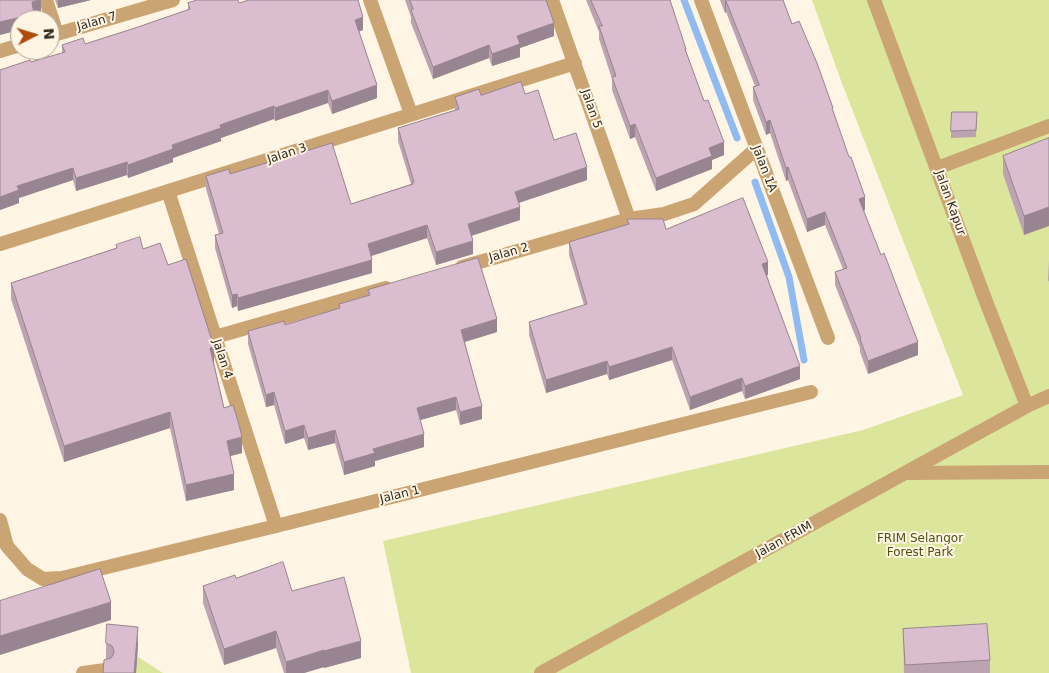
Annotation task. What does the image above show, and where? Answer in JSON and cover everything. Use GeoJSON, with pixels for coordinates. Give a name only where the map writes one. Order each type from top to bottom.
{"type":"FeatureCollection","features":[{"type":"Feature","properties":{"kind":"street","name":"Jalan 7"},"geometry":{"type":"LineString","coordinates":[[60,33],[173,0]]}},
{"type":"Feature","properties":{"kind":"street"},"geometry":{"type":"LineString","coordinates":[[370,0],[412,114]]}},
{"type":"Feature","properties":{"kind":"street","name":"Jalan 5"},"geometry":{"type":"LineString","coordinates":[[552,0],[629,219]]}},
{"type":"Feature","properties":{"kind":"street","name":"Jalan 1A"},"geometry":{"type":"LineString","coordinates":[[701,0],[828,338]]}},
{"type":"Feature","properties":{"kind":"street","name":"Jalan Kapur"},"geometry":{"type":"LineString","coordinates":[[874,0],[985,299],[1027,406]]}},
{"type":"Feature","properties":{"kind":"street","name":"Jalan 3"},"geometry":{"type":"LineString","coordinates":[[0,244],[575,63]]}},
{"type":"Feature","properties":{"kind":"street"},"geometry":{"type":"LineString","coordinates":[[937,168],[1049,126]]}},
{"type":"Feature","properties":{"kind":"street","name":"Jalan 2"},"geometry":{"type":"LineString","coordinates":[[450,270],[629,219],[664,214],[694,204],[756,149]]}},
{"type":"Feature","properties":{"kind":"street","name":"Jalan 4"},"geometry":{"type":"LineString","coordinates":[[168,191],[276,526]]}},
{"type":"Feature","properties":{"kind":"street"},"geometry":{"type":"LineString","coordinates":[[215,337],[403,283]]}},
{"type":"Feature","properties":{"kind":"street","name":"Jalan 1"},"geometry":{"type":"LineString","coordinates":[[3,548],[27,569],[43,579],[62,578],[811,392]]}},
{"type":"Feature","properties":{"kind":"street","name":"Jalan FRIM"},"geometry":{"type":"LineString","coordinates":[[541,673],[1027,406],[1049,396]]}},
{"type":"Feature","properties":{"kind":"street"},"geometry":{"type":"LineString","coordinates":[[906,473],[1049,472]]}},
{"type":"Feature","properties":{"kind":"street"},"geometry":{"type":"LineString","coordinates":[[0,520],[3,548]]}},
{"type":"Feature","properties":{"kind":"street"},"geometry":{"type":"LineString","coordinates":[[83,673],[105,670]]}},
{"type":"Feature","properties":{"kind":"green space","name":"FRIM Selangor Forest Park"},"geometry":{"type":"Polygon","coordinates":[[[812,0],[1049,0],[1049,673],[411,673],[383,541],[863,430],[963,395],[840,78],[812,0]]]}},
{"type":"Feature","properties":{"kind":"green space"},"geometry":{"type":"Polygon","coordinates":[[[121,646],[163,673],[118,673],[121,646]]]}},
{"type":"Feature","properties":{"kind":"building"},"geometry":{"type":"Polygon","coordinates":[[[0,0],[40,0],[32,2],[33,10],[10,10],[10,20],[0,22],[0,0]]]}},
{"type":"Feature","properties":{"kind":"building"},"geometry":{"type":"Polygon","coordinates":[[[198,0],[238,0],[239,3],[249,0],[358,0],[363,17],[355,20],[377,85],[332,101],[328,90],[275,108],[274,106],[220,125],[221,128],[172,145],[173,149],[128,165],[127,162],[76,178],[73,168],[17,186],[19,190],[0,197],[0,70],[30,60],[31,62],[38,60],[60,60],[60,53],[65,52],[62,45],[83,38],[85,44],[135,28],[190,9],[188,3],[198,0]]]}},
{"type":"Feature","properties":{"kind":"building"},"geometry":{"type":"Polygon","coordinates":[[[410,0],[546,0],[554,23],[517,36],[520,44],[492,54],[489,45],[433,67],[411,10],[413,9],[410,0]]]}},
{"type":"Feature","properties":{"kind":"building"},"geometry":{"type":"Polygon","coordinates":[[[591,0],[670,0],[704,101],[708,100],[724,142],[709,148],[712,156],[656,178],[635,124],[630,126],[612,77],[616,76],[599,26],[602,26],[591,0]]]}},
{"type":"Feature","properties":{"kind":"building"},"geometry":{"type":"Polygon","coordinates":[[[726,0],[783,0],[792,24],[799,21],[817,63],[849,157],[851,157],[865,197],[859,199],[881,255],[884,253],[918,342],[868,361],[835,272],[847,268],[825,212],[807,219],[788,167],[786,168],[770,120],[766,122],[753,87],[759,85],[726,0]]]}},
{"type":"Feature","properties":{"kind":"building"},"geometry":{"type":"Polygon","coordinates":[[[521,82],[525,94],[538,90],[554,140],[576,133],[587,167],[515,192],[520,207],[468,224],[473,241],[436,252],[427,225],[368,244],[372,260],[238,298],[237,294],[232,295],[215,235],[223,233],[206,176],[229,169],[230,174],[332,143],[351,204],[413,184],[398,128],[459,109],[455,97],[479,89],[481,95],[521,82]]]}},
{"type":"Feature","properties":{"kind":"building"},"geometry":{"type":"Polygon","coordinates":[[[952,112],[977,112],[976,130],[951,131],[952,112]]]}},
{"type":"Feature","properties":{"kind":"building"},"geometry":{"type":"Polygon","coordinates":[[[1049,138],[1049,207],[1024,216],[1003,156],[1049,138]]]}},
{"type":"Feature","properties":{"kind":"building"},"geometry":{"type":"Polygon","coordinates":[[[743,198],[768,262],[762,264],[800,366],[745,386],[742,378],[690,397],[672,347],[609,367],[607,361],[546,380],[529,322],[587,304],[569,242],[629,224],[627,219],[663,219],[666,229],[743,198]]]}},
{"type":"Feature","properties":{"kind":"building"},"geometry":{"type":"Polygon","coordinates":[[[140,237],[143,249],[160,243],[168,265],[186,259],[214,347],[210,348],[224,408],[233,405],[242,437],[227,441],[234,474],[186,485],[170,412],[64,446],[11,283],[117,248],[116,245],[140,237]]]}},
{"type":"Feature","properties":{"kind":"building"},"geometry":{"type":"Polygon","coordinates":[[[478,258],[497,319],[461,330],[482,406],[460,412],[456,397],[417,408],[424,434],[373,449],[375,453],[344,462],[335,430],[308,438],[304,425],[285,431],[274,392],[266,395],[248,331],[284,321],[285,325],[340,308],[339,304],[370,295],[368,290],[478,258]]]}},
{"type":"Feature","properties":{"kind":"building"},"geometry":{"type":"Polygon","coordinates":[[[283,562],[292,591],[344,577],[361,641],[286,662],[276,631],[224,649],[203,586],[235,575],[236,578],[283,562]]]}},
{"type":"Feature","properties":{"kind":"building"},"geometry":{"type":"Polygon","coordinates":[[[100,569],[111,602],[0,636],[0,601],[100,569]]]}},
{"type":"Feature","properties":{"kind":"building"},"geometry":{"type":"Polygon","coordinates":[[[107,624],[138,627],[134,673],[103,673],[104,660],[111,658],[114,651],[112,646],[106,643],[107,624]]]}},
{"type":"Feature","properties":{"kind":"building"},"geometry":{"type":"Polygon","coordinates":[[[987,624],[990,660],[905,665],[903,629],[987,624]]]}},
{"type":"Feature","properties":{"kind":"waterway"},"geometry":{"type":"LineString","coordinates":[[684,0],[737,138]]}},
{"type":"Feature","properties":{"kind":"waterway"},"geometry":{"type":"LineString","coordinates":[[755,182],[789,277],[804,360]]}}]}
